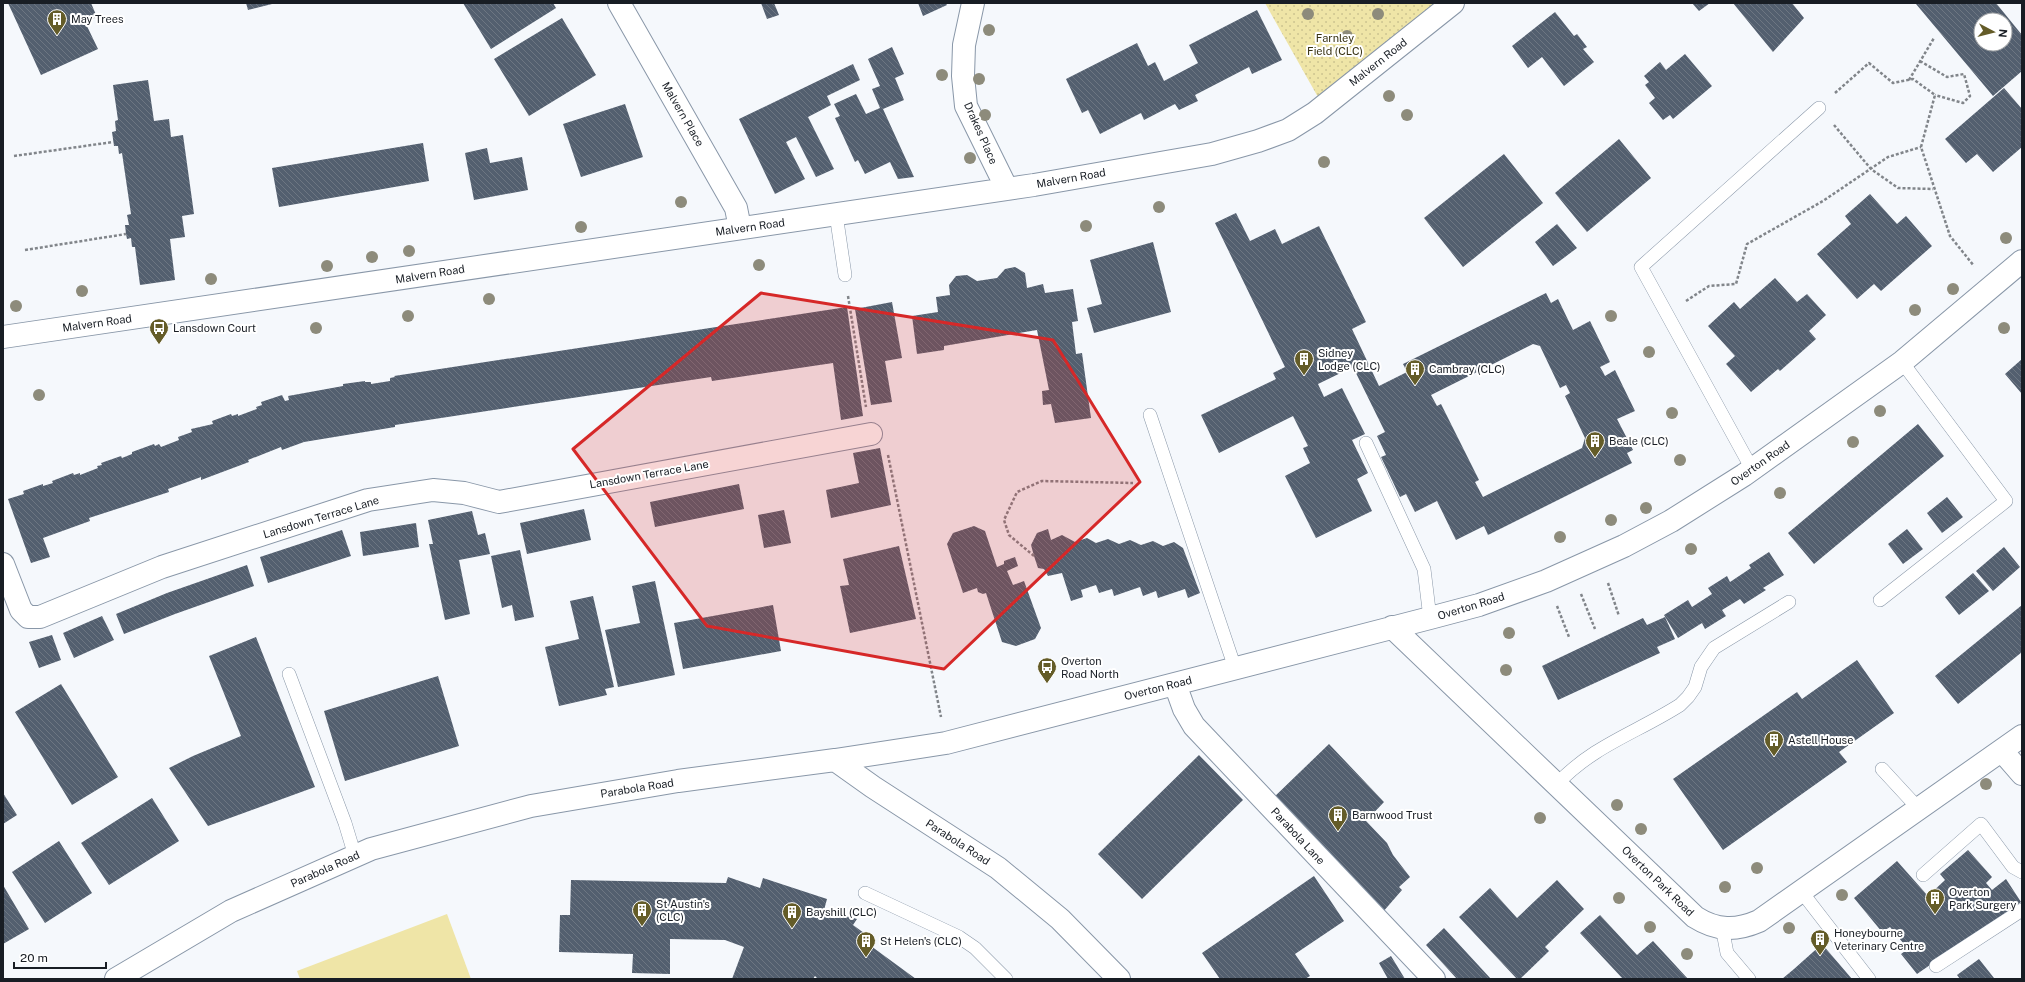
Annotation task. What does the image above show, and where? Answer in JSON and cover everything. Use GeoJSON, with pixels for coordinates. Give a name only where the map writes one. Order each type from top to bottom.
{"type":"FeatureCollection","features":[{"type":"Feature","properties":{"kind":"street","name":"Malvern Place"},"geometry":{"type":"LineString","coordinates":[[619,3],[736,208],[740,228]]}},
{"type":"Feature","properties":{"kind":"street","name":"Drakes Place"},"geometry":{"type":"LineString","coordinates":[[973,3],[964,45],[963,76],[966,106],[1007,189]]}},
{"type":"Feature","properties":{"kind":"street","name":"Malvern Road"},"geometry":{"type":"LineString","coordinates":[[3,337],[1007,189],[1212,154],[1258,141],[1288,130],[1315,113],[1453,3]]}},
{"type":"Feature","properties":{"kind":"street","name":"Overton Road"},"geometry":{"type":"LineString","coordinates":[[835,760],[946,743],[1430,618],[1479,605],[1526,588],[1599,558],[1671,521],[1752,469],[1902,362],[2022,261]]}},
{"type":"Feature","properties":{"kind":"street","name":"Lansdown Terrace Lane"},"geometry":{"type":"LineString","coordinates":[[3,564],[21,610],[28,617],[40,617],[162,567],[368,500],[433,490],[464,493],[499,502],[871,434]]}},
{"type":"Feature","properties":{"kind":"street","name":"Overton Park Road"},"geometry":{"type":"LineString","coordinates":[[1392,627],[1695,917],[1712,926],[1734,929],[1744,927],[1759,920],[2022,736]]}},
{"type":"Feature","properties":{"kind":"street","name":"Parabola Lane"},"geometry":{"type":"LineString","coordinates":[[1175,684],[1184,709],[1194,726],[1434,979]]}},
{"type":"Feature","properties":{"kind":"street"},"geometry":{"type":"LineString","coordinates":[[2002,751],[2022,774]]}},
{"type":"Feature","properties":{"kind":"street","name":"Parabola Road"},"geometry":{"type":"LineString","coordinates":[[116,979],[231,911],[371,849],[531,806],[678,781],[835,760],[872,786],[998,868],[1060,919],[1118,979]]}},
{"type":"Feature","properties":{"kind":"lane"},"geometry":{"type":"LineString","coordinates":[[1752,469],[1641,267],[1819,108]]}},
{"type":"Feature","properties":{"kind":"lane"},"geometry":{"type":"LineString","coordinates":[[836,214],[845,275]]}},
{"type":"Feature","properties":{"kind":"lane"},"geometry":{"type":"LineString","coordinates":[[1880,600],[2006,501],[1902,362]]}},
{"type":"Feature","properties":{"kind":"lane"},"geometry":{"type":"LineString","coordinates":[[1150,415],[1235,668]]}},
{"type":"Feature","properties":{"kind":"lane"},"geometry":{"type":"LineString","coordinates":[[1366,443],[1424,570],[1430,618]]}},
{"type":"Feature","properties":{"kind":"lane"},"geometry":{"type":"LineString","coordinates":[[1557,784],[1569,771],[1600,748],[1680,705],[1695,688],[1701,666],[1714,648],[1789,602]]}},
{"type":"Feature","properties":{"kind":"lane"},"geometry":{"type":"LineString","coordinates":[[289,674],[345,823],[355,856]]}},
{"type":"Feature","properties":{"kind":"lane"},"geometry":{"type":"LineString","coordinates":[[1882,769],[1918,808]]}},
{"type":"Feature","properties":{"kind":"lane"},"geometry":{"type":"LineString","coordinates":[[1923,875],[1981,824],[2013,867],[2022,872]]}},
{"type":"Feature","properties":{"kind":"lane"},"geometry":{"type":"LineString","coordinates":[[1802,891],[1869,979]]}},
{"type":"Feature","properties":{"kind":"lane"},"geometry":{"type":"LineString","coordinates":[[865,893],[959,937],[975,948],[1006,979]]}},
{"type":"Feature","properties":{"kind":"lane"},"geometry":{"type":"LineString","coordinates":[[1936,966],[2022,910]]}},
{"type":"Feature","properties":{"kind":"lane"},"geometry":{"type":"LineString","coordinates":[[1722,927],[1727,953],[1749,979]]}},
{"type":"Feature","properties":{"kind":"path"},"geometry":{"type":"LineString","coordinates":[[1909,80],[1934,38]]}},
{"type":"Feature","properties":{"kind":"path"},"geometry":{"type":"LineString","coordinates":[[1920,60],[1947,77],[1964,74],[1970,96],[1963,103],[1935,95],[1913,79],[1893,83],[1869,63],[1819,108],[1871,169],[1898,188],[1934,189]]}},
{"type":"Feature","properties":{"kind":"path"},"geometry":{"type":"LineString","coordinates":[[1935,95],[1921,147],[1950,236],[1991,287]]}},
{"type":"Feature","properties":{"kind":"path"},"geometry":{"type":"LineString","coordinates":[[14,156],[114,142]]}},
{"type":"Feature","properties":{"kind":"path"},"geometry":{"type":"LineString","coordinates":[[1666,313],[1709,286],[1736,284],[1746,244],[1823,201],[1888,157],[1921,147]]}},
{"type":"Feature","properties":{"kind":"path"},"geometry":{"type":"LineString","coordinates":[[25,250],[126,234]]}},
{"type":"Feature","properties":{"kind":"path"},"geometry":{"type":"LineString","coordinates":[[845,275],[871,434],[885,442],[946,743]]}},
{"type":"Feature","properties":{"kind":"path"},"geometry":{"type":"LineString","coordinates":[[1034,556],[1009,535],[1004,520],[1017,492],[1042,481],[1133,483]]}},
{"type":"Feature","properties":{"kind":"path"},"geometry":{"type":"LineString","coordinates":[[1616,606],[1619,616]]}},
{"type":"Feature","properties":{"kind":"path"},"geometry":{"type":"LineString","coordinates":[[1590,616],[1595,629]]}},
{"type":"Feature","properties":{"kind":"path"},"geometry":{"type":"LineString","coordinates":[[1564,625],[1570,637]]}},
{"type":"Feature","properties":{"kind":"highlighted area"},"geometry":{"type":"Polygon","coordinates":[[[761,293],[1053,340],[1140,482],[944,669],[707,626],[573,449],[761,293]]]}},
{"type":"Feature","properties":{"kind":"green space","name":"Farnley Field (CLC)"},"geometry":{"type":"Polygon","coordinates":[[[1265,3],[1453,3],[1323,106],[1265,3]]]}},
{"type":"Feature","properties":{"kind":"green space"},"geometry":{"type":"Polygon","coordinates":[[[447,914],[471,979],[300,979],[297,971],[447,914]]]}},
{"type":"Feature","properties":{"kind":"building","name":"May Trees"},"geometry":{"type":"Polygon","coordinates":[[[8,3],[91,3],[97,17],[85,22],[98,49],[41,75],[8,3]]]}},
{"type":"Feature","properties":{"kind":"building"},"geometry":{"type":"Polygon","coordinates":[[[246,3],[272,3],[272,4],[248,10],[246,3]]]}},
{"type":"Feature","properties":{"kind":"building"},"geometry":{"type":"Polygon","coordinates":[[[463,3],[553,3],[556,8],[491,49],[463,3]]]}},
{"type":"Feature","properties":{"kind":"building"},"geometry":{"type":"Polygon","coordinates":[[[761,3],[774,3],[779,15],[767,19],[761,3]]]}},
{"type":"Feature","properties":{"kind":"building"},"geometry":{"type":"Polygon","coordinates":[[[918,3],[946,3],[947,5],[923,16],[918,3]]]}},
{"type":"Feature","properties":{"kind":"building"},"geometry":{"type":"Polygon","coordinates":[[[1692,3],[1710,3],[1699,11],[1692,3]]]}},
{"type":"Feature","properties":{"kind":"building"},"geometry":{"type":"Polygon","coordinates":[[[1733,3],[1792,3],[1804,18],[1773,52],[1733,3]]]}},
{"type":"Feature","properties":{"kind":"building"},"geometry":{"type":"Polygon","coordinates":[[[1996,3],[2003,12],[1973,12],[1973,52],[2013,52],[2013,24],[2022,35],[2022,71],[1993,96],[1916,4],[1996,3]]]}},
{"type":"Feature","properties":{"kind":"building"},"geometry":{"type":"Polygon","coordinates":[[[1257,10],[1282,60],[1252,74],[1249,67],[1195,95],[1198,101],[1179,110],[1175,104],[1144,120],[1141,113],[1100,134],[1088,110],[1082,113],[1066,79],[1137,43],[1148,66],[1155,62],[1164,81],[1198,63],[1189,45],[1257,10]]]}},
{"type":"Feature","properties":{"kind":"building"},"geometry":{"type":"Polygon","coordinates":[[[1555,12],[1574,36],[1577,34],[1587,47],[1583,49],[1594,62],[1564,86],[1542,57],[1528,68],[1512,46],[1555,12]]]}},
{"type":"Feature","properties":{"kind":"building"},"geometry":{"type":"Polygon","coordinates":[[[562,18],[596,75],[529,116],[494,59],[562,18]]]}},
{"type":"Feature","properties":{"kind":"building"},"geometry":{"type":"Polygon","coordinates":[[[892,47],[904,74],[895,78],[904,100],[883,109],[914,177],[898,179],[890,162],[865,174],[858,160],[855,162],[835,118],[840,116],[834,104],[856,94],[866,114],[880,108],[872,89],[880,86],[868,59],[892,47]]]}},
{"type":"Feature","properties":{"kind":"building"},"geometry":{"type":"Polygon","coordinates":[[[1685,54],[1712,86],[1673,119],[1670,115],[1663,120],[1649,103],[1655,98],[1645,85],[1649,82],[1644,76],[1660,62],[1666,70],[1685,54]]]}},
{"type":"Feature","properties":{"kind":"building"},"geometry":{"type":"Polygon","coordinates":[[[853,64],[860,80],[827,96],[831,105],[808,117],[834,169],[816,177],[796,137],[786,142],[805,179],[775,194],[739,119],[853,64]]]}},
{"type":"Feature","properties":{"kind":"building"},"geometry":{"type":"Polygon","coordinates":[[[148,80],[154,121],[169,119],[171,137],[183,135],[194,214],[182,216],[185,237],[170,239],[175,280],[140,285],[135,247],[132,247],[131,238],[127,239],[126,234],[125,225],[129,225],[127,215],[131,214],[122,153],[119,154],[118,146],[114,146],[112,132],[116,131],[115,121],[118,120],[113,85],[148,80]]]}},
{"type":"Feature","properties":{"kind":"building"},"geometry":{"type":"Polygon","coordinates":[[[2004,88],[2022,109],[2022,147],[1993,172],[1977,154],[1966,163],[1945,139],[2004,88]]]}},
{"type":"Feature","properties":{"kind":"building"},"geometry":{"type":"Polygon","coordinates":[[[625,104],[643,157],[581,177],[563,124],[625,104]]]}},
{"type":"Feature","properties":{"kind":"building"},"geometry":{"type":"Polygon","coordinates":[[[1619,139],[1651,178],[1587,232],[1555,193],[1619,139]]]}},
{"type":"Feature","properties":{"kind":"building"},"geometry":{"type":"Polygon","coordinates":[[[423,143],[429,181],[279,207],[272,168],[423,143]]]}},
{"type":"Feature","properties":{"kind":"building"},"geometry":{"type":"Polygon","coordinates":[[[487,148],[490,163],[522,157],[528,190],[474,200],[465,153],[487,148]]]}},
{"type":"Feature","properties":{"kind":"building"},"geometry":{"type":"Polygon","coordinates":[[[1504,154],[1543,203],[1463,267],[1424,218],[1504,154]]]}},
{"type":"Feature","properties":{"kind":"building"},"geometry":{"type":"Polygon","coordinates":[[[1870,194],[1897,224],[1906,216],[1932,246],[1881,291],[1874,284],[1857,299],[1817,254],[1851,224],[1845,216],[1870,194]]]}},
{"type":"Feature","properties":{"kind":"building"},"geometry":{"type":"Polygon","coordinates":[[[1236,213],[1250,241],[1275,229],[1282,244],[1319,226],[1366,322],[1352,329],[1379,386],[1407,372],[1403,364],[1546,293],[1551,303],[1558,299],[1573,330],[1590,321],[1610,362],[1600,367],[1605,376],[1615,370],[1635,411],[1617,419],[1633,450],[1627,453],[1632,463],[1488,535],[1484,526],[1456,540],[1437,501],[1415,512],[1406,494],[1400,497],[1381,457],[1386,455],[1377,436],[1385,432],[1353,367],[1318,384],[1324,397],[1342,388],[1365,434],[1352,440],[1368,473],[1357,479],[1372,511],[1316,538],[1285,476],[1310,463],[1303,448],[1308,446],[1293,416],[1219,453],[1201,415],[1276,379],[1273,373],[1285,367],[1215,223],[1236,213]],[[1533,344],[1431,395],[1437,406],[1441,404],[1479,480],[1475,482],[1483,497],[1582,448],[1585,438],[1565,396],[1570,393],[1566,385],[1560,388],[1540,346],[1533,344]]]}},
{"type":"Feature","properties":{"kind":"building"},"geometry":{"type":"Polygon","coordinates":[[[1557,224],[1577,248],[1553,266],[1535,242],[1557,224]]]}},
{"type":"Feature","properties":{"kind":"building"},"geometry":{"type":"Polygon","coordinates":[[[1153,242],[1171,312],[1094,333],[1087,308],[1102,304],[1090,260],[1153,242]]]}},
{"type":"Feature","properties":{"kind":"building"},"geometry":{"type":"Polygon","coordinates":[[[1015,267],[1025,273],[1027,288],[1043,284],[1045,293],[1073,289],[1078,321],[1072,322],[1076,354],[1082,353],[1091,418],[1055,423],[1051,404],[1043,405],[1042,391],[1049,390],[1037,330],[944,346],[944,350],[917,354],[912,316],[938,312],[936,297],[950,295],[949,285],[956,276],[967,275],[977,281],[997,278],[1005,269],[1015,267]]]}},
{"type":"Feature","properties":{"kind":"building"},"geometry":{"type":"Polygon","coordinates":[[[1775,278],[1797,302],[1807,294],[1826,315],[1809,331],[1816,339],[1780,371],[1778,369],[1751,392],[1726,364],[1735,356],[1708,326],[1734,302],[1740,309],[1775,278]]]}},
{"type":"Feature","properties":{"kind":"building"},"geometry":{"type":"Polygon","coordinates":[[[892,302],[902,358],[885,361],[892,402],[871,405],[855,309],[892,302]]]}},
{"type":"Feature","properties":{"kind":"building"},"geometry":{"type":"Polygon","coordinates":[[[847,307],[863,416],[841,420],[833,363],[712,381],[711,377],[395,425],[395,427],[304,442],[282,450],[281,447],[248,460],[249,462],[201,480],[201,477],[168,489],[169,492],[89,518],[90,521],[43,538],[50,557],[31,563],[8,499],[24,494],[23,491],[43,484],[43,486],[53,483],[52,481],[73,473],[74,475],[80,473],[80,475],[98,468],[97,466],[102,465],[101,463],[121,456],[122,458],[132,454],[132,452],[154,444],[155,446],[159,444],[161,447],[179,440],[178,437],[192,432],[191,429],[213,424],[212,421],[231,414],[232,416],[238,414],[238,416],[257,409],[256,407],[262,405],[261,402],[282,395],[285,401],[289,400],[288,396],[343,386],[343,384],[365,381],[371,382],[371,384],[390,381],[390,378],[395,377],[394,376],[847,307]]]}},
{"type":"Feature","properties":{"kind":"building"},"geometry":{"type":"Polygon","coordinates":[[[2022,359],[2022,394],[2005,374],[2022,359]]]}},
{"type":"Feature","properties":{"kind":"building"},"geometry":{"type":"Polygon","coordinates":[[[1918,424],[1944,456],[1814,564],[1788,533],[1918,424]]]}},
{"type":"Feature","properties":{"kind":"building"},"geometry":{"type":"Polygon","coordinates":[[[880,448],[891,505],[831,518],[826,490],[859,483],[853,453],[880,448]]]}},
{"type":"Feature","properties":{"kind":"building"},"geometry":{"type":"Polygon","coordinates":[[[739,484],[744,509],[655,527],[650,502],[739,484]]]}},
{"type":"Feature","properties":{"kind":"building"},"geometry":{"type":"Polygon","coordinates":[[[1947,497],[1963,517],[1942,533],[1927,513],[1947,497]]]}},
{"type":"Feature","properties":{"kind":"building"},"geometry":{"type":"Polygon","coordinates":[[[584,509],[591,540],[527,554],[520,523],[584,509]]]}},
{"type":"Feature","properties":{"kind":"building"},"geometry":{"type":"Polygon","coordinates":[[[784,510],[791,543],[764,548],[758,515],[784,510]]]}},
{"type":"Feature","properties":{"kind":"building"},"geometry":{"type":"Polygon","coordinates":[[[472,511],[478,535],[485,533],[490,554],[459,560],[470,614],[445,620],[429,544],[433,544],[428,520],[472,511]]]}},
{"type":"Feature","properties":{"kind":"building"},"geometry":{"type":"Polygon","coordinates":[[[416,523],[419,547],[363,556],[360,532],[416,523]]]}},
{"type":"Feature","properties":{"kind":"building"},"geometry":{"type":"Polygon","coordinates":[[[974,526],[985,531],[997,567],[1004,564],[1004,561],[1015,557],[1018,566],[1007,571],[1013,585],[1024,581],[1041,628],[1035,639],[1016,646],[1002,642],[986,593],[983,594],[978,592],[977,588],[963,593],[947,544],[953,533],[974,526]]]}},
{"type":"Feature","properties":{"kind":"building"},"geometry":{"type":"Polygon","coordinates":[[[1048,529],[1051,540],[1062,535],[1075,542],[1087,538],[1096,543],[1108,539],[1119,544],[1130,540],[1141,545],[1153,541],[1163,546],[1174,542],[1183,548],[1200,593],[1188,598],[1185,589],[1158,598],[1156,591],[1143,596],[1140,587],[1114,596],[1112,589],[1099,593],[1096,585],[1081,590],[1083,597],[1071,601],[1062,573],[1048,576],[1044,569],[1038,568],[1034,556],[1031,545],[1037,533],[1048,529]]]}},
{"type":"Feature","properties":{"kind":"building"},"geometry":{"type":"Polygon","coordinates":[[[1907,529],[1923,549],[1903,564],[1888,544],[1907,529]]]}},
{"type":"Feature","properties":{"kind":"building"},"geometry":{"type":"Polygon","coordinates":[[[342,530],[351,556],[268,583],[260,557],[342,530]]]}},
{"type":"Feature","properties":{"kind":"building"},"geometry":{"type":"Polygon","coordinates":[[[899,546],[916,619],[850,633],[840,586],[849,585],[843,559],[899,546]]]}},
{"type":"Feature","properties":{"kind":"building"},"geometry":{"type":"Polygon","coordinates":[[[2004,547],[2020,567],[1993,591],[1976,571],[2004,547]]]}},
{"type":"Feature","properties":{"kind":"building"},"geometry":{"type":"Polygon","coordinates":[[[520,550],[534,617],[515,621],[512,605],[502,608],[491,556],[520,550]]]}},
{"type":"Feature","properties":{"kind":"building"},"geometry":{"type":"Polygon","coordinates":[[[1769,552],[1784,575],[1763,588],[1766,590],[1744,604],[1740,599],[1722,610],[1726,616],[1705,629],[1702,623],[1678,638],[1664,615],[1688,600],[1692,607],[1712,594],[1708,588],[1727,576],[1730,582],[1751,568],[1749,565],[1769,552]]]}},
{"type":"Feature","properties":{"kind":"building"},"geometry":{"type":"Polygon","coordinates":[[[247,565],[254,586],[124,634],[116,614],[167,593],[247,565]]]}},
{"type":"Feature","properties":{"kind":"building"},"geometry":{"type":"Polygon","coordinates":[[[1973,573],[1989,591],[1959,615],[1945,597],[1973,573]]]}},
{"type":"Feature","properties":{"kind":"building"},"geometry":{"type":"Polygon","coordinates":[[[655,581],[675,675],[618,687],[605,630],[640,623],[632,586],[655,581]]]}},
{"type":"Feature","properties":{"kind":"building"},"geometry":{"type":"Polygon","coordinates":[[[593,596],[614,687],[605,689],[607,695],[559,706],[545,647],[579,639],[570,601],[593,596]]]}},
{"type":"Feature","properties":{"kind":"building"},"geometry":{"type":"Polygon","coordinates":[[[773,605],[781,651],[683,669],[674,623],[773,605]]]}},
{"type":"Feature","properties":{"kind":"building"},"geometry":{"type":"Polygon","coordinates":[[[2022,605],[2022,652],[1958,704],[1935,676],[2022,605]]]}},
{"type":"Feature","properties":{"kind":"building"},"geometry":{"type":"Polygon","coordinates":[[[102,616],[114,640],[74,658],[63,633],[102,616]]]}},
{"type":"Feature","properties":{"kind":"building"},"geometry":{"type":"Polygon","coordinates":[[[1665,617],[1675,639],[1657,647],[1660,653],[1558,700],[1542,666],[1643,618],[1647,625],[1665,617]]]}},
{"type":"Feature","properties":{"kind":"building"},"geometry":{"type":"Polygon","coordinates":[[[52,635],[61,660],[39,668],[29,642],[52,635]]]}},
{"type":"Feature","properties":{"kind":"building"},"geometry":{"type":"Polygon","coordinates":[[[256,637],[315,787],[208,826],[169,768],[193,756],[241,736],[209,656],[256,637]]]}},
{"type":"Feature","properties":{"kind":"building","name":"Astell House"},"geometry":{"type":"Polygon","coordinates":[[[1857,660],[1894,713],[1839,752],[1847,762],[1723,850],[1673,779],[1797,692],[1802,699],[1857,660]]]}},
{"type":"Feature","properties":{"kind":"building"},"geometry":{"type":"Polygon","coordinates":[[[438,676],[459,746],[345,781],[324,711],[438,676]]]}},
{"type":"Feature","properties":{"kind":"building"},"geometry":{"type":"Polygon","coordinates":[[[61,684],[118,777],[72,805],[15,712],[61,684]]]}},
{"type":"Feature","properties":{"kind":"building","name":"Barnwood Trust"},"geometry":{"type":"Polygon","coordinates":[[[1329,744],[1384,802],[1366,821],[1387,843],[1393,855],[1410,877],[1399,887],[1402,890],[1382,913],[1270,801],[1329,744]]]}},
{"type":"Feature","properties":{"kind":"building"},"geometry":{"type":"Polygon","coordinates":[[[1199,755],[1243,800],[1142,899],[1098,854],[1199,755]]]}},
{"type":"Feature","properties":{"kind":"building"},"geometry":{"type":"Polygon","coordinates":[[[3,793],[17,815],[3,824],[3,793]]]}},
{"type":"Feature","properties":{"kind":"building"},"geometry":{"type":"Polygon","coordinates":[[[152,798],[179,841],[109,885],[81,843],[152,798]]]}},
{"type":"Feature","properties":{"kind":"building"},"geometry":{"type":"Polygon","coordinates":[[[59,841],[92,893],[45,923],[12,872],[59,841]]]}},
{"type":"Feature","properties":{"kind":"building","name":"Overton Park Surgery"},"geometry":{"type":"Polygon","coordinates":[[[1968,850],[1992,877],[1986,883],[1992,890],[2006,879],[2021,902],[1917,974],[1901,954],[1908,949],[1890,927],[1882,932],[1854,898],[1897,861],[1928,896],[1945,880],[1940,874],[1968,850]]]}},
{"type":"Feature","properties":{"kind":"building"},"geometry":{"type":"Polygon","coordinates":[[[1314,876],[1344,921],[1295,954],[1310,976],[1305,979],[1220,979],[1202,953],[1314,876]]]}},
{"type":"Feature","properties":{"kind":"building"},"geometry":{"type":"Polygon","coordinates":[[[728,877],[760,888],[763,878],[827,899],[824,910],[857,919],[853,925],[864,933],[860,938],[916,979],[818,979],[815,976],[813,979],[732,979],[744,947],[725,940],[670,939],[670,974],[632,973],[633,954],[559,952],[560,915],[570,915],[571,880],[726,883],[728,877]]]}},
{"type":"Feature","properties":{"kind":"building"},"geometry":{"type":"Polygon","coordinates":[[[1557,880],[1584,909],[1545,947],[1549,951],[1520,979],[1517,979],[1459,917],[1490,888],[1517,918],[1557,880]]]}},
{"type":"Feature","properties":{"kind":"building"},"geometry":{"type":"Polygon","coordinates":[[[3,885],[29,929],[3,944],[3,885]]]}},
{"type":"Feature","properties":{"kind":"building"},"geometry":{"type":"Polygon","coordinates":[[[1600,915],[1637,955],[1653,941],[1688,979],[1623,979],[1580,933],[1600,915]]]}},
{"type":"Feature","properties":{"kind":"building"},"geometry":{"type":"Polygon","coordinates":[[[1444,928],[1491,979],[1457,979],[1426,945],[1444,928]]]}},
{"type":"Feature","properties":{"kind":"building","name":"Honeybourne Veterinary Centre"},"geometry":{"type":"Polygon","coordinates":[[[1822,944],[1852,979],[1782,979],[1794,969],[1822,944]]]}},
{"type":"Feature","properties":{"kind":"building"},"geometry":{"type":"Polygon","coordinates":[[[1391,956],[1405,979],[1388,979],[1379,963],[1391,956]]]}},
{"type":"Feature","properties":{"kind":"building"},"geometry":{"type":"Polygon","coordinates":[[[1979,959],[1994,978],[1960,979],[1957,975],[1979,959]]]}},
{"type":"Feature","properties":{"kind":"place","name":"May Trees"},"geometry":{"type":"Point","coordinates":[57,36]}},
{"type":"Feature","properties":{"kind":"place","name":"Lansdown Court"},"geometry":{"type":"Point","coordinates":[159,345]}},
{"type":"Feature","properties":{"kind":"place","name":"Sidney Lodge (CLC)"},"geometry":{"type":"Point","coordinates":[1304,376]}},
{"type":"Feature","properties":{"kind":"place","name":"Cambray (CLC)"},"geometry":{"type":"Point","coordinates":[1415,386]}},
{"type":"Feature","properties":{"kind":"place","name":"Beale (CLC)"},"geometry":{"type":"Point","coordinates":[1595,458]}},
{"type":"Feature","properties":{"kind":"place","name":"Overton Road North"},"geometry":{"type":"Point","coordinates":[1047,684]}},
{"type":"Feature","properties":{"kind":"place","name":"Astell House"},"geometry":{"type":"Point","coordinates":[1774,757]}},
{"type":"Feature","properties":{"kind":"place","name":"Barnwood Trust"},"geometry":{"type":"Point","coordinates":[1338,832]}},
{"type":"Feature","properties":{"kind":"place","name":"Overton Park Surgery"},"geometry":{"type":"Point","coordinates":[1935,915]}},
{"type":"Feature","properties":{"kind":"place","name":"St Austin's (CLC)"},"geometry":{"type":"Point","coordinates":[642,927]}},
{"type":"Feature","properties":{"kind":"place","name":"Bayshill (CLC)"},"geometry":{"type":"Point","coordinates":[792,929]}},
{"type":"Feature","properties":{"kind":"place","name":"Honeybourne Veterinary Centre"},"geometry":{"type":"Point","coordinates":[1820,956]}},
{"type":"Feature","properties":{"kind":"place","name":"St Helen's (CLC)"},"geometry":{"type":"Point","coordinates":[866,958]}}]}
